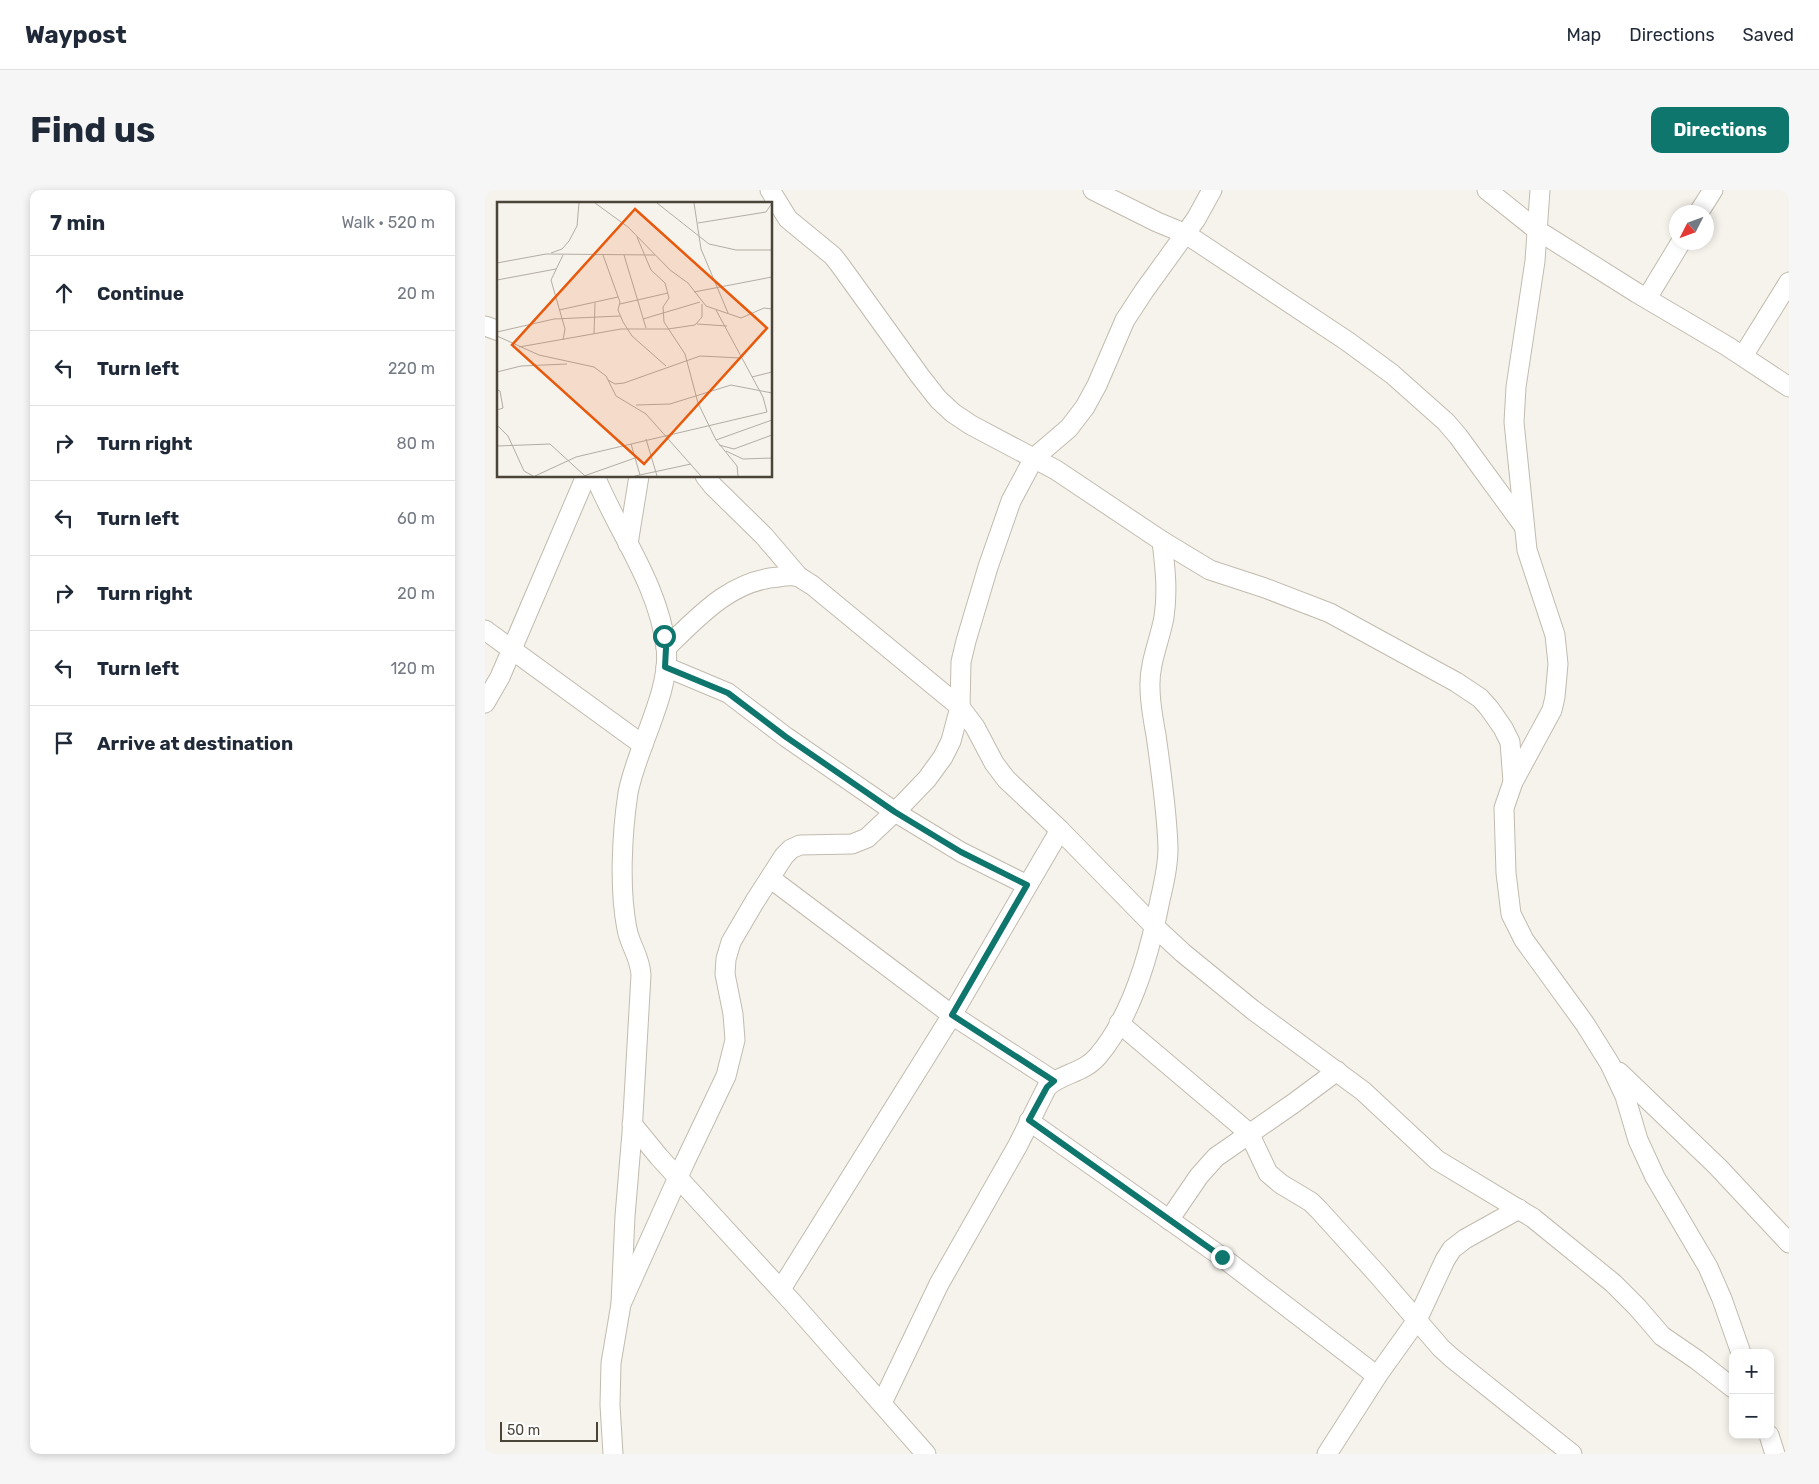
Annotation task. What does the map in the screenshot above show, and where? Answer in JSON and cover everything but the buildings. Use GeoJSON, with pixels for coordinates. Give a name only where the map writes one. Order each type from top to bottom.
{"type":"FeatureCollection","features":[{"type":"Feature","properties":{"kind":"street"},"geometry":{"type":"LineString","coordinates":[[770,190],[787,219],[833,256],[879,321],[939,399],[953,413],[971,425],[1056,470],[1162,542],[1210,570],[1265,588],[1330,613],[1456,682],[1480,698],[1503,728],[1510,742],[1513,782]]}},
{"type":"Feature","properties":{"kind":"street"},"geometry":{"type":"LineString","coordinates":[[1093,190],[1157,222],[1186,234],[1347,341],[1393,374],[1446,422],[1524,526]]}},
{"type":"Feature","properties":{"kind":"street"},"geometry":{"type":"LineString","coordinates":[[621,1304],[726,1076],[735,1040],[733,1014],[725,974],[726,959],[731,942],[784,856],[791,849],[800,845],[852,844],[867,838],[927,779],[943,757],[951,741],[960,707],[961,662],[966,640],[1002,522],[1011,500],[1034,458],[1069,428],[1085,407],[1097,385],[1125,320],[1144,290],[1186,234],[1212,190]]}},
{"type":"Feature","properties":{"kind":"street"},"geometry":{"type":"LineString","coordinates":[[1487,190],[1537,230],[1743,356],[1789,387]]}},
{"type":"Feature","properties":{"kind":"street"},"geometry":{"type":"LineString","coordinates":[[1540,190],[1535,261],[1516,387],[1514,422],[1527,550],[1551,618],[1559,664],[1552,710],[1513,782],[1504,808],[1506,874],[1511,914],[1524,940],[1585,1024],[1610,1064],[1625,1096],[1638,1140],[1655,1176],[1708,1267],[1722,1299],[1740,1349]]}},
{"type":"Feature","properties":{"kind":"street"},"geometry":{"type":"LineString","coordinates":[[1703,205],[1713,190]]}},
{"type":"Feature","properties":{"kind":"street"},"geometry":{"type":"LineString","coordinates":[[1647,298],[1676,250]]}},
{"type":"Feature","properties":{"kind":"street"},"geometry":{"type":"LineString","coordinates":[[1743,356],[1789,282]]}},
{"type":"Feature","properties":{"kind":"street"},"geometry":{"type":"LineString","coordinates":[[485,703],[500,677],[585,478]]}},
{"type":"Feature","properties":{"kind":"street"},"geometry":{"type":"LineString","coordinates":[[596,478],[607,504],[652,591],[661,617],[666,648],[665,667],[657,703],[629,791],[622,874],[627,930],[637,952],[641,975],[621,1304],[611,1363],[610,1405],[613,1454]]}},
{"type":"Feature","properties":{"kind":"street"},"geometry":{"type":"LineString","coordinates":[[628,544],[639,478]]}},
{"type":"Feature","properties":{"kind":"street"},"geometry":{"type":"LineString","coordinates":[[707,478],[764,536],[799,577],[812,585],[960,707],[975,727],[994,763],[1006,779],[1183,953],[1253,1010],[1363,1091],[1437,1160],[1519,1209],[1613,1283],[1662,1336],[1729,1385]]}},
{"type":"Feature","properties":{"kind":"street"},"geometry":{"type":"LineString","coordinates":[[882,1403],[939,1284],[1017,1145],[1047,1087],[1054,1081],[1091,1064],[1106,1045],[1135,993],[1155,927],[1167,867],[1168,847],[1162,779],[1149,685],[1151,668],[1164,618],[1166,599],[1162,542]]}},
{"type":"Feature","properties":{"kind":"street"},"geometry":{"type":"LineString","coordinates":[[666,648],[704,611],[737,587],[768,577],[799,577]]}},
{"type":"Feature","properties":{"kind":"street"},"geometry":{"type":"LineString","coordinates":[[485,630],[643,745]]}},
{"type":"Feature","properties":{"kind":"street"},"geometry":{"type":"LineString","coordinates":[[665,667],[728,693],[786,737],[895,812],[961,852],[1027,885]]}},
{"type":"Feature","properties":{"kind":"street"},"geometry":{"type":"LineString","coordinates":[[781,1289],[952,1015],[1060,830]]}},
{"type":"Feature","properties":{"kind":"street"},"geometry":{"type":"LineString","coordinates":[[770,878],[952,1015],[1054,1081]]}},
{"type":"Feature","properties":{"kind":"street"},"geometry":{"type":"LineString","coordinates":[[1119,1023],[1249,1133],[1268,1173],[1315,1206],[1452,1358],[1572,1454]]}},
{"type":"Feature","properties":{"kind":"street"},"geometry":{"type":"LineString","coordinates":[[1610,1064],[1718,1167],[1789,1243]]}},
{"type":"Feature","properties":{"kind":"street"},"geometry":{"type":"LineString","coordinates":[[1169,1220],[1206,1167],[1216,1157],[1337,1071]]}},
{"type":"Feature","properties":{"kind":"street"},"geometry":{"type":"LineString","coordinates":[[1029,1120],[1222,1257],[1377,1376]]}},
{"type":"Feature","properties":{"kind":"street"},"geometry":{"type":"LineString","coordinates":[[632,1124],[659,1157],[781,1289],[926,1454]]}},
{"type":"Feature","properties":{"kind":"street"},"geometry":{"type":"LineString","coordinates":[[1327,1454],[1377,1376],[1417,1320],[1452,1249],[1465,1239],[1519,1209]]}},
{"type":"Feature","properties":{"kind":"street"},"geometry":{"type":"LineString","coordinates":[[1770,1439],[1775,1454]]}},
{"type":"Feature","properties":{"kind":"route"},"geometry":{"type":"LineString","coordinates":[[664,636],[666,648],[665,667],[728,693],[786,737],[895,812],[961,852],[1027,885],[952,1015],[1054,1081],[1047,1087],[1029,1120],[1222,1257]]}}]}
